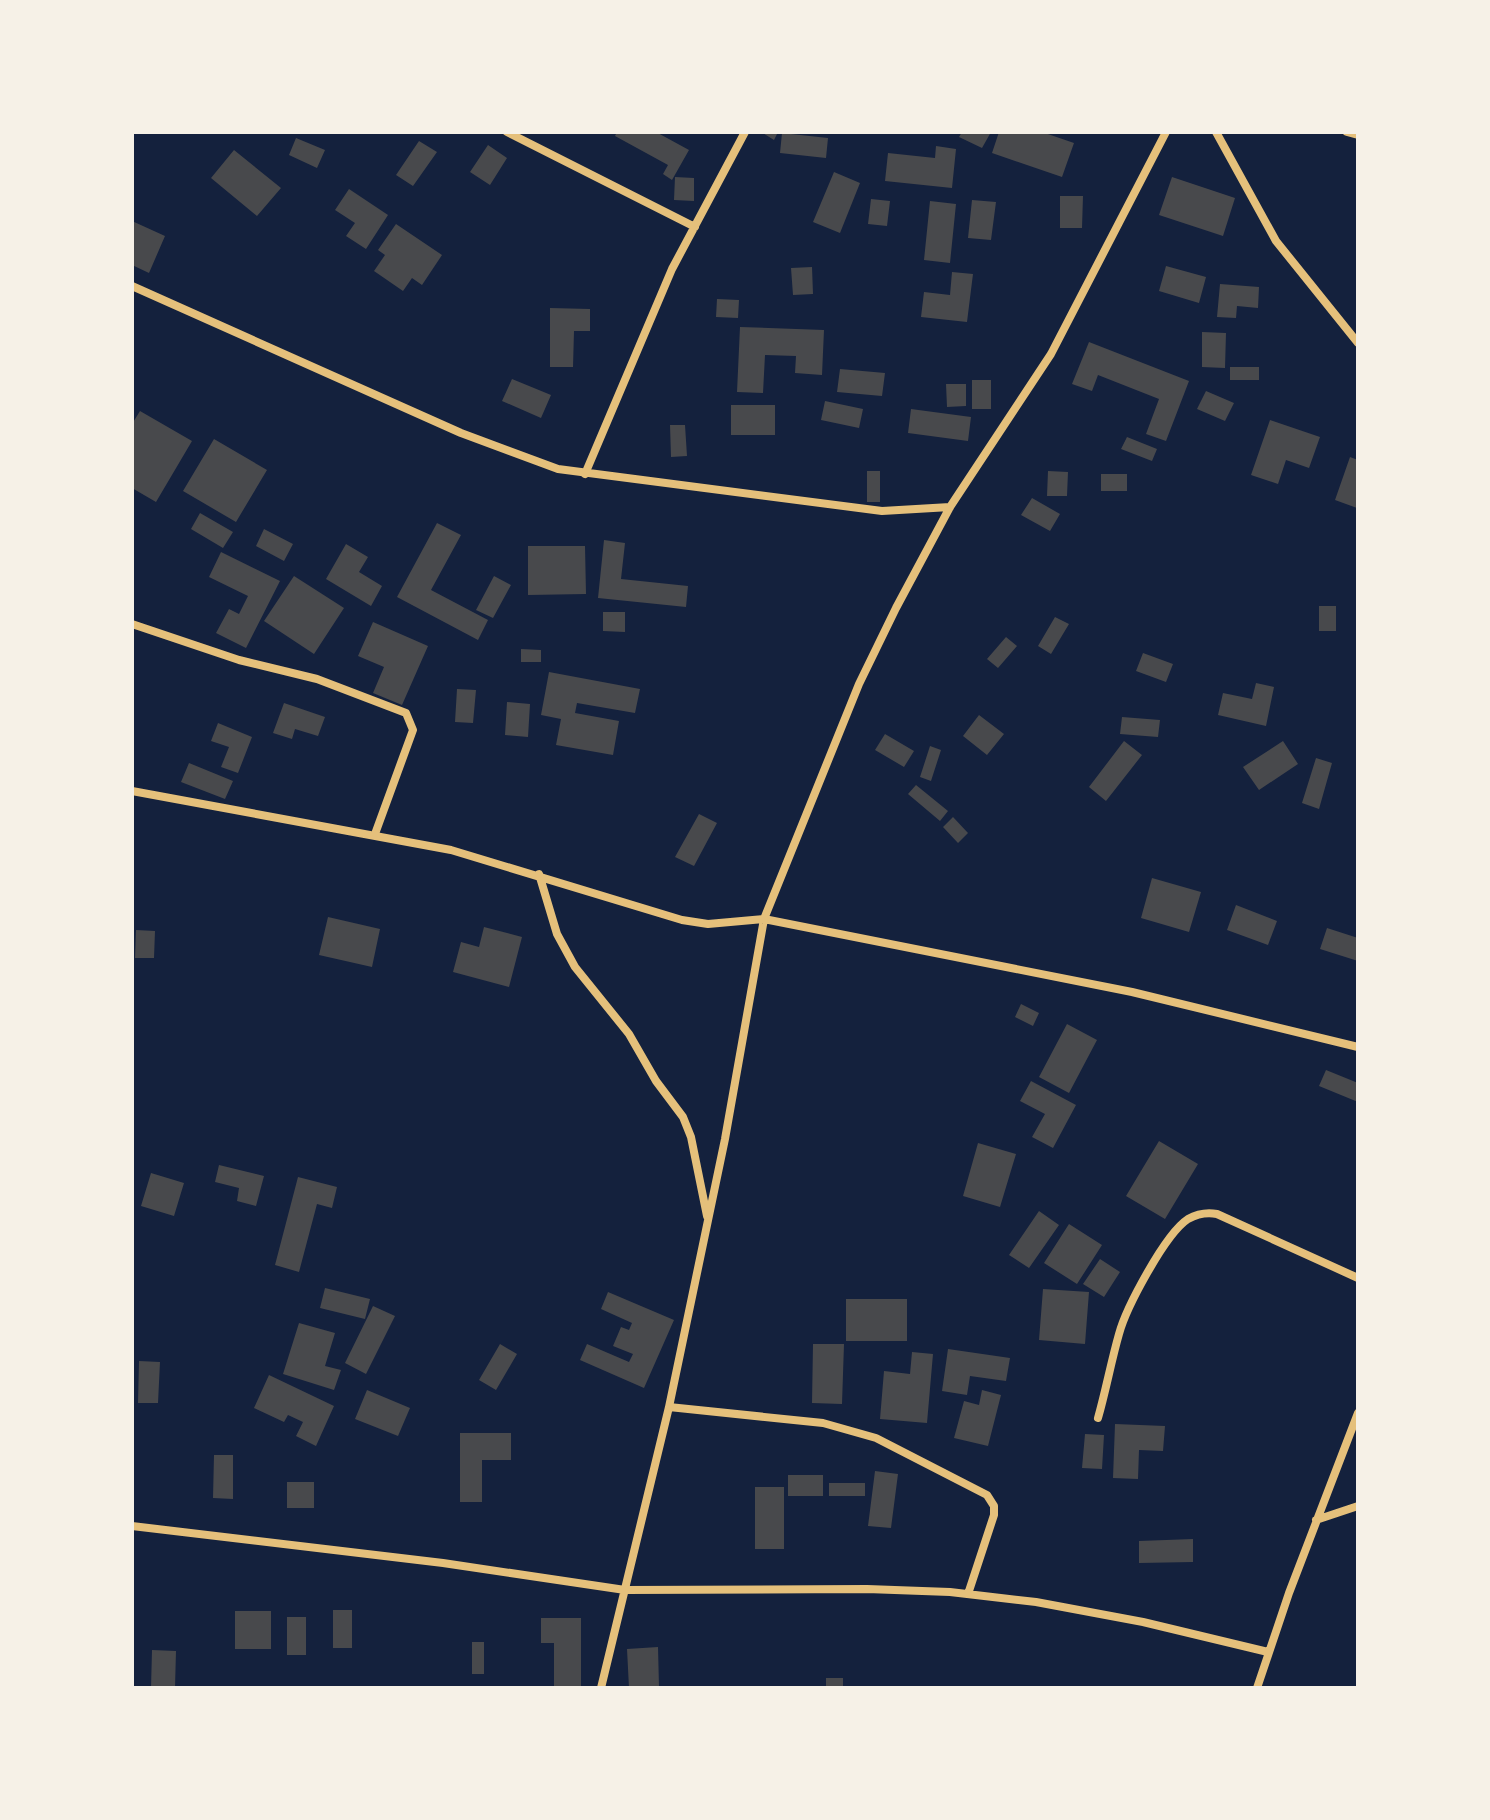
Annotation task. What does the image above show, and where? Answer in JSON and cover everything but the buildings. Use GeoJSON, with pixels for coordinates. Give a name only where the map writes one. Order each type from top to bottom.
{"type":"FeatureCollection","features":[{"type":"Feature","properties":{"kind":"street"},"geometry":{"type":"LineString","coordinates":[[507,132],[695,227]]}},
{"type":"Feature","properties":{"kind":"street"},"geometry":{"type":"LineString","coordinates":[[585,474],[672,269],[745,132]]}},
{"type":"Feature","properties":{"kind":"street"},"geometry":{"type":"LineString","coordinates":[[601,1688],[669,1407],[764,919],[859,684],[950,507],[1051,354],[1166,132]]}},
{"type":"Feature","properties":{"kind":"street"},"geometry":{"type":"LineString","coordinates":[[1216,132],[1276,241],[1358,343]]}},
{"type":"Feature","properties":{"kind":"street"},"geometry":{"type":"LineString","coordinates":[[1347,132],[1358,135]]}},
{"type":"Feature","properties":{"kind":"street"},"geometry":{"type":"LineString","coordinates":[[132,286],[535,463],[585,474],[689,483],[882,511],[950,507]]}},
{"type":"Feature","properties":{"kind":"street"},"geometry":{"type":"LineString","coordinates":[[132,624],[239,660],[317,679],[406,713],[413,730],[375,834]]}},
{"type":"Feature","properties":{"kind":"street"},"geometry":{"type":"LineString","coordinates":[[132,791],[375,834],[539,874],[682,920],[708,924],[764,919],[1132,992],[1358,1047]]}},
{"type":"Feature","properties":{"kind":"street"},"geometry":{"type":"LineString","coordinates":[[539,874],[557,934],[575,967],[629,1034],[656,1081],[683,1117],[691,1137],[707,1221]]}},
{"type":"Feature","properties":{"kind":"street"},"geometry":{"type":"LineString","coordinates":[[1098,1418],[1119,1332],[1133,1299],[1175,1232],[1188,1220],[1208,1212],[1217,1214],[1358,1278]]}},
{"type":"Feature","properties":{"kind":"street"},"geometry":{"type":"LineString","coordinates":[[669,1407],[823,1423],[876,1438],[987,1495],[994,1506],[994,1515],[968,1594]]}},
{"type":"Feature","properties":{"kind":"street"},"geometry":{"type":"LineString","coordinates":[[1257,1688],[1316,1520],[1358,1413]]}},
{"type":"Feature","properties":{"kind":"street"},"geometry":{"type":"LineString","coordinates":[[1316,1520],[1358,1506]]}},
{"type":"Feature","properties":{"kind":"street"},"geometry":{"type":"LineString","coordinates":[[132,1526],[443,1563],[625,1590],[867,1589],[968,1594],[1036,1602],[1143,1622],[1268,1652]]}}]}
